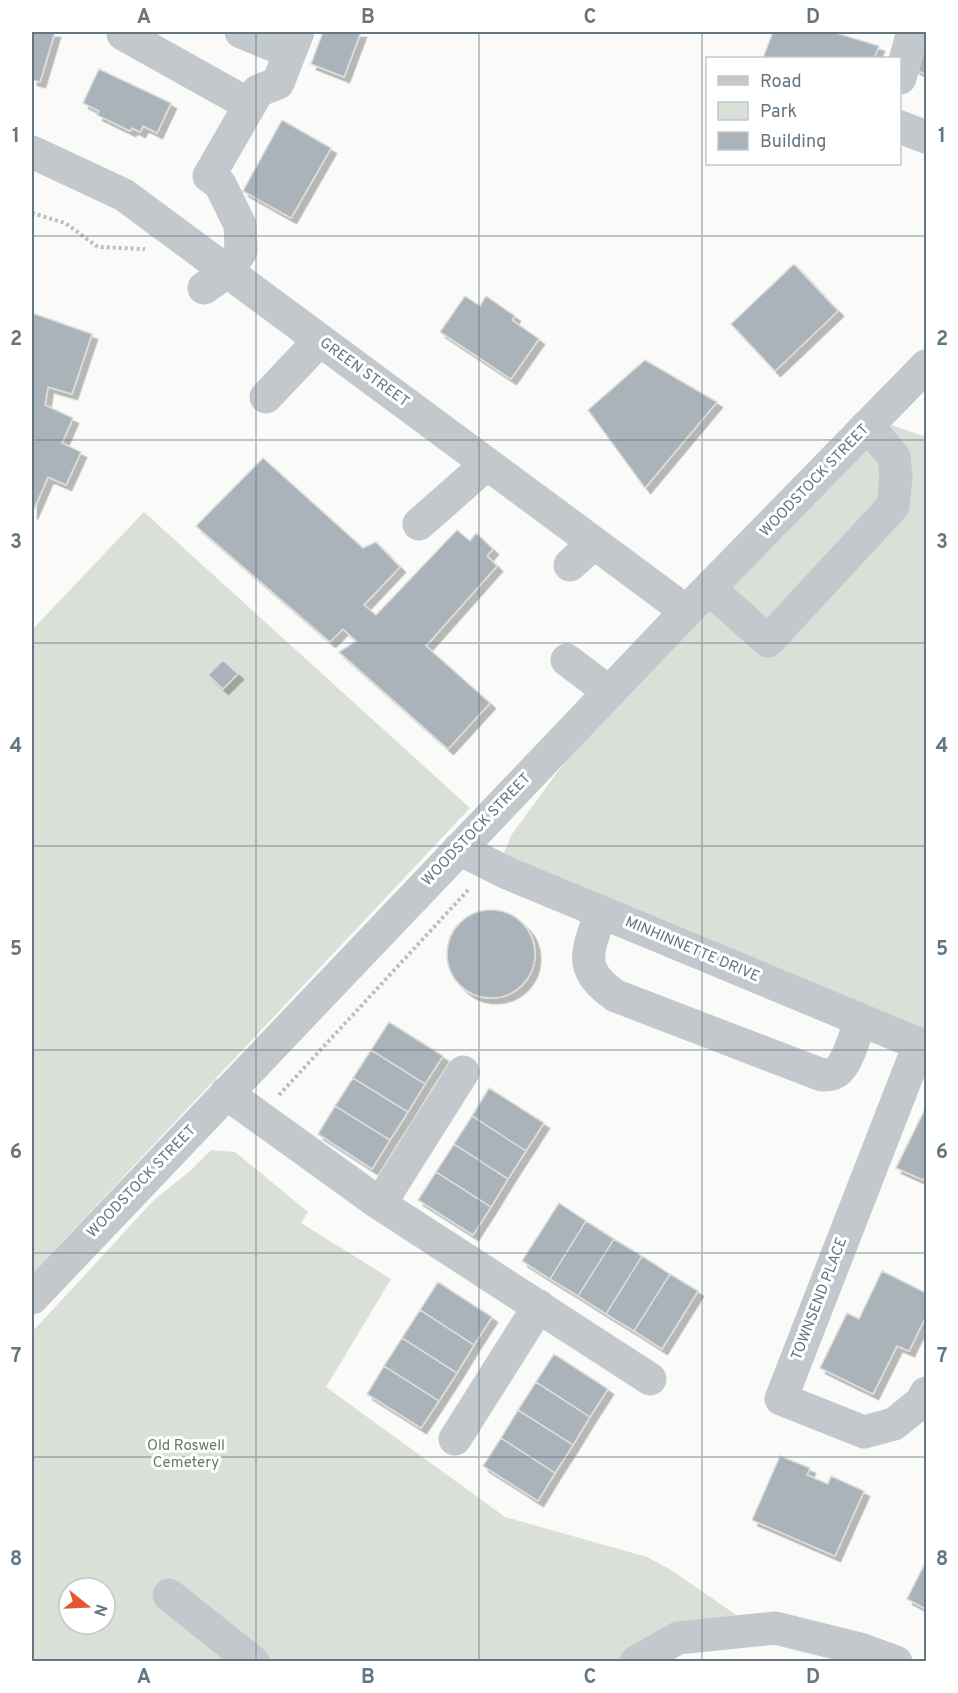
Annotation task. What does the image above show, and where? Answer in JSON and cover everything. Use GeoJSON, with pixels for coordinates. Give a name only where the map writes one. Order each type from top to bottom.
{"type":"FeatureCollection","features":[{"type":"Feature","properties":{"kind":"street"},"geometry":{"type":"LineString","coordinates":[[124,32],[123,34],[250,105]]}},
{"type":"Feature","properties":{"kind":"street"},"geometry":{"type":"LineString","coordinates":[[216,280],[241,251],[240,225],[220,184],[209,176],[258,91],[278,83],[294,42],[241,32]]}},
{"type":"Feature","properties":{"kind":"street"},"geometry":{"type":"LineString","coordinates":[[901,74],[913,32]]}},
{"type":"Feature","properties":{"kind":"street"},"geometry":{"type":"LineString","coordinates":[[901,127],[927,137]]}},
{"type":"Feature","properties":{"kind":"street","name":"GREEN STREET"},"geometry":{"type":"LineString","coordinates":[[32,152],[123,195],[216,280],[320,340],[686,611]]}},
{"type":"Feature","properties":{"kind":"street"},"geometry":{"type":"LineString","coordinates":[[266,397],[320,340]]}},
{"type":"Feature","properties":{"kind":"street","name":"WOODSTOCK STREET"},"geometry":{"type":"LineString","coordinates":[[32,1298],[686,611],[927,366]]}},
{"type":"Feature","properties":{"kind":"street"},"geometry":{"type":"LineString","coordinates":[[709,588],[768,641],[893,506],[896,477],[894,457],[868,426]]}},
{"type":"Feature","properties":{"kind":"street"},"geometry":{"type":"LineString","coordinates":[[419,524],[488,464]]}},
{"type":"Feature","properties":{"kind":"street"},"geometry":{"type":"LineString","coordinates":[[570,565],[594,543]]}},
{"type":"Feature","properties":{"kind":"street"},"geometry":{"type":"LineString","coordinates":[[567,660],[609,692]]}},
{"type":"Feature","properties":{"kind":"street","name":"MINHINNETTE DRIVE"},"geometry":{"type":"LineString","coordinates":[[459,849],[507,873],[923,1046]]}},
{"type":"Feature","properties":{"kind":"street"},"geometry":{"type":"LineString","coordinates":[[601,912],[588,951],[589,963],[594,977],[616,996],[822,1075],[831,1075],[839,1071],[846,1060],[860,1020]]}},
{"type":"Feature","properties":{"kind":"street","name":"TOWNSEND PLACE"},"geometry":{"type":"LineString","coordinates":[[923,1046],[781,1399],[864,1432],[894,1424],[921,1402],[927,1393]]}},
{"type":"Feature","properties":{"kind":"street"},"geometry":{"type":"LineString","coordinates":[[380,1204],[463,1072]]}},
{"type":"Feature","properties":{"kind":"street"},"geometry":{"type":"LineString","coordinates":[[226,1093],[380,1204],[650,1378]]}},
{"type":"Feature","properties":{"kind":"street"},"geometry":{"type":"LineString","coordinates":[[456,1439],[539,1306]]}},
{"type":"Feature","properties":{"kind":"street"},"geometry":{"type":"LineString","coordinates":[[170,1595],[253,1662]]}},
{"type":"Feature","properties":{"kind":"street"},"geometry":{"type":"LineString","coordinates":[[636,1662],[678,1638],[775,1628],[860,1649],[896,1662]]}},
{"type":"Feature","properties":{"kind":"path"},"geometry":{"type":"LineString","coordinates":[[258,1116],[472,886]]}},
{"type":"Feature","properties":{"kind":"green space"},"geometry":{"type":"Polygon","coordinates":[[[856,413],[926,437],[926,1036],[496,871],[512,834],[556,774],[676,622],[856,413]]]}},
{"type":"Feature","properties":{"kind":"green space"},"geometry":{"type":"Polygon","coordinates":[[[144,512],[470,808],[32,1274],[32,630],[144,512]]]}},
{"type":"Feature","properties":{"kind":"green space","name":"Old Roswell Cemetery"},"geometry":{"type":"Polygon","coordinates":[[[211,1150],[235,1152],[308,1212],[301,1223],[391,1279],[326,1387],[505,1517],[647,1557],[671,1570],[745,1621],[623,1661],[32,1661],[32,1332],[155,1199],[190,1171],[211,1150]]]}},
{"type":"Feature","properties":{"kind":"building"},"geometry":{"type":"Polygon","coordinates":[[[32,32],[55,32],[40,82],[32,80],[32,32]]]}},
{"type":"Feature","properties":{"kind":"building"},"geometry":{"type":"Polygon","coordinates":[[[323,32],[361,32],[344,77],[311,64],[323,32]]]}},
{"type":"Feature","properties":{"kind":"building"},"geometry":{"type":"Polygon","coordinates":[[[773,32],[833,32],[879,46],[874,57],[763,57],[773,32]]]}},
{"type":"Feature","properties":{"kind":"building"},"geometry":{"type":"Polygon","coordinates":[[[926,38],[926,75],[912,67],[926,38]]]}},
{"type":"Feature","properties":{"kind":"building"},"geometry":{"type":"Polygon","coordinates":[[[99,69],[171,103],[157,133],[143,126],[140,132],[132,128],[130,131],[97,115],[99,111],[83,103],[99,69]]]}},
{"type":"Feature","properties":{"kind":"building"},"geometry":{"type":"Polygon","coordinates":[[[282,120],[331,148],[291,218],[243,191],[282,120]]]}},
{"type":"Feature","properties":{"kind":"building"},"geometry":{"type":"Polygon","coordinates":[[[794,264],[838,311],[775,371],[731,324],[794,264]]]}},
{"type":"Feature","properties":{"kind":"building"},"geometry":{"type":"Polygon","coordinates":[[[465,296],[480,306],[486,296],[515,316],[512,320],[539,339],[511,379],[440,332],[465,296]]]}},
{"type":"Feature","properties":{"kind":"building"},"geometry":{"type":"Polygon","coordinates":[[[32,313],[92,334],[72,394],[48,387],[45,405],[73,418],[62,443],[81,452],[66,485],[48,477],[32,514],[32,313]]]}},
{"type":"Feature","properties":{"kind":"building"},"geometry":{"type":"Polygon","coordinates":[[[645,360],[717,402],[645,488],[588,410],[645,360]]]}},
{"type":"Feature","properties":{"kind":"building"},"geometry":{"type":"Polygon","coordinates":[[[263,458],[363,548],[376,542],[400,567],[364,605],[376,615],[457,530],[470,541],[476,533],[493,549],[487,556],[497,566],[426,646],[490,703],[448,749],[339,652],[356,641],[343,629],[330,642],[196,526],[263,458]]]}},
{"type":"Feature","properties":{"kind":"building"},"geometry":{"type":"Polygon","coordinates":[[[223,660],[238,674],[223,689],[208,675],[223,660]]]}},
{"type":"Feature","properties":{"kind":"building"},"geometry":{"type":"Polygon","coordinates":[[[491,910],[508,914],[522,923],[531,937],[535,954],[531,971],[522,985],[508,994],[491,998],[474,994],[460,985],[451,971],[447,954],[451,937],[460,923],[474,914],[491,910]]]}},
{"type":"Feature","properties":{"kind":"building"},"geometry":{"type":"Polygon","coordinates":[[[389,1022],[443,1056],[425,1084],[371,1050],[389,1022]]]}},
{"type":"Feature","properties":{"kind":"building"},"geometry":{"type":"Polygon","coordinates":[[[371,1050],[425,1084],[408,1112],[353,1078],[371,1050]]]}},
{"type":"Feature","properties":{"kind":"building"},"geometry":{"type":"Polygon","coordinates":[[[353,1078],[408,1112],[390,1140],[335,1106],[353,1078]]]}},
{"type":"Feature","properties":{"kind":"building"},"geometry":{"type":"Polygon","coordinates":[[[489,1088],[544,1123],[526,1151],[472,1116],[489,1088]]]}},
{"type":"Feature","properties":{"kind":"building"},"geometry":{"type":"Polygon","coordinates":[[[335,1106],[390,1140],[372,1169],[318,1134],[335,1106]]]}},
{"type":"Feature","properties":{"kind":"building"},"geometry":{"type":"Polygon","coordinates":[[[926,1107],[926,1174],[923,1180],[896,1168],[926,1107]]]}},
{"type":"Feature","properties":{"kind":"building"},"geometry":{"type":"Polygon","coordinates":[[[472,1116],[526,1151],[508,1179],[454,1144],[472,1116]]]}},
{"type":"Feature","properties":{"kind":"building"},"geometry":{"type":"Polygon","coordinates":[[[454,1144],[508,1179],[491,1207],[436,1172],[454,1144]]]}},
{"type":"Feature","properties":{"kind":"building"},"geometry":{"type":"Polygon","coordinates":[[[436,1172],[491,1207],[473,1235],[418,1200],[436,1172]]]}},
{"type":"Feature","properties":{"kind":"building"},"geometry":{"type":"Polygon","coordinates":[[[559,1203],[586,1221],[550,1279],[522,1261],[559,1203]]]}},
{"type":"Feature","properties":{"kind":"building"},"geometry":{"type":"Polygon","coordinates":[[[586,1221],[614,1239],[578,1296],[550,1279],[586,1221]]]}},
{"type":"Feature","properties":{"kind":"building"},"geometry":{"type":"Polygon","coordinates":[[[614,1239],[642,1256],[606,1314],[578,1296],[614,1239]]]}},
{"type":"Feature","properties":{"kind":"building"},"geometry":{"type":"Polygon","coordinates":[[[642,1256],[670,1274],[634,1331],[606,1314],[642,1256]]]}},
{"type":"Feature","properties":{"kind":"building"},"geometry":{"type":"Polygon","coordinates":[[[882,1271],[926,1293],[926,1316],[909,1351],[897,1346],[873,1394],[820,1368],[847,1313],[859,1319],[882,1271]]]}},
{"type":"Feature","properties":{"kind":"building"},"geometry":{"type":"Polygon","coordinates":[[[670,1274],[698,1291],[662,1349],[634,1331],[670,1274]]]}},
{"type":"Feature","properties":{"kind":"building"},"geometry":{"type":"Polygon","coordinates":[[[438,1282],[492,1317],[474,1345],[420,1310],[438,1282]]]}},
{"type":"Feature","properties":{"kind":"building"},"geometry":{"type":"Polygon","coordinates":[[[420,1310],[474,1345],[457,1373],[402,1338],[420,1310]]]}},
{"type":"Feature","properties":{"kind":"building"},"geometry":{"type":"Polygon","coordinates":[[[402,1338],[457,1373],[439,1401],[384,1366],[402,1338]]]}},
{"type":"Feature","properties":{"kind":"building"},"geometry":{"type":"Polygon","coordinates":[[[554,1354],[608,1389],[590,1417],[536,1382],[554,1354]]]}},
{"type":"Feature","properties":{"kind":"building"},"geometry":{"type":"Polygon","coordinates":[[[384,1366],[439,1401],[421,1428],[367,1394],[384,1366]]]}},
{"type":"Feature","properties":{"kind":"building"},"geometry":{"type":"Polygon","coordinates":[[[536,1382],[590,1417],[573,1445],[518,1410],[536,1382]]]}},
{"type":"Feature","properties":{"kind":"building"},"geometry":{"type":"Polygon","coordinates":[[[518,1410],[573,1445],[555,1473],[501,1438],[518,1410]]]}},
{"type":"Feature","properties":{"kind":"building"},"geometry":{"type":"Polygon","coordinates":[[[501,1438],[555,1473],[538,1501],[483,1466],[501,1438]]]}},
{"type":"Feature","properties":{"kind":"building"},"geometry":{"type":"Polygon","coordinates":[[[780,1456],[810,1468],[807,1475],[828,1484],[831,1476],[864,1491],[835,1556],[752,1520],[780,1456]]]}},
{"type":"Feature","properties":{"kind":"building"},"geometry":{"type":"Polygon","coordinates":[[[926,1561],[926,1609],[907,1599],[926,1561]]]}}]}
